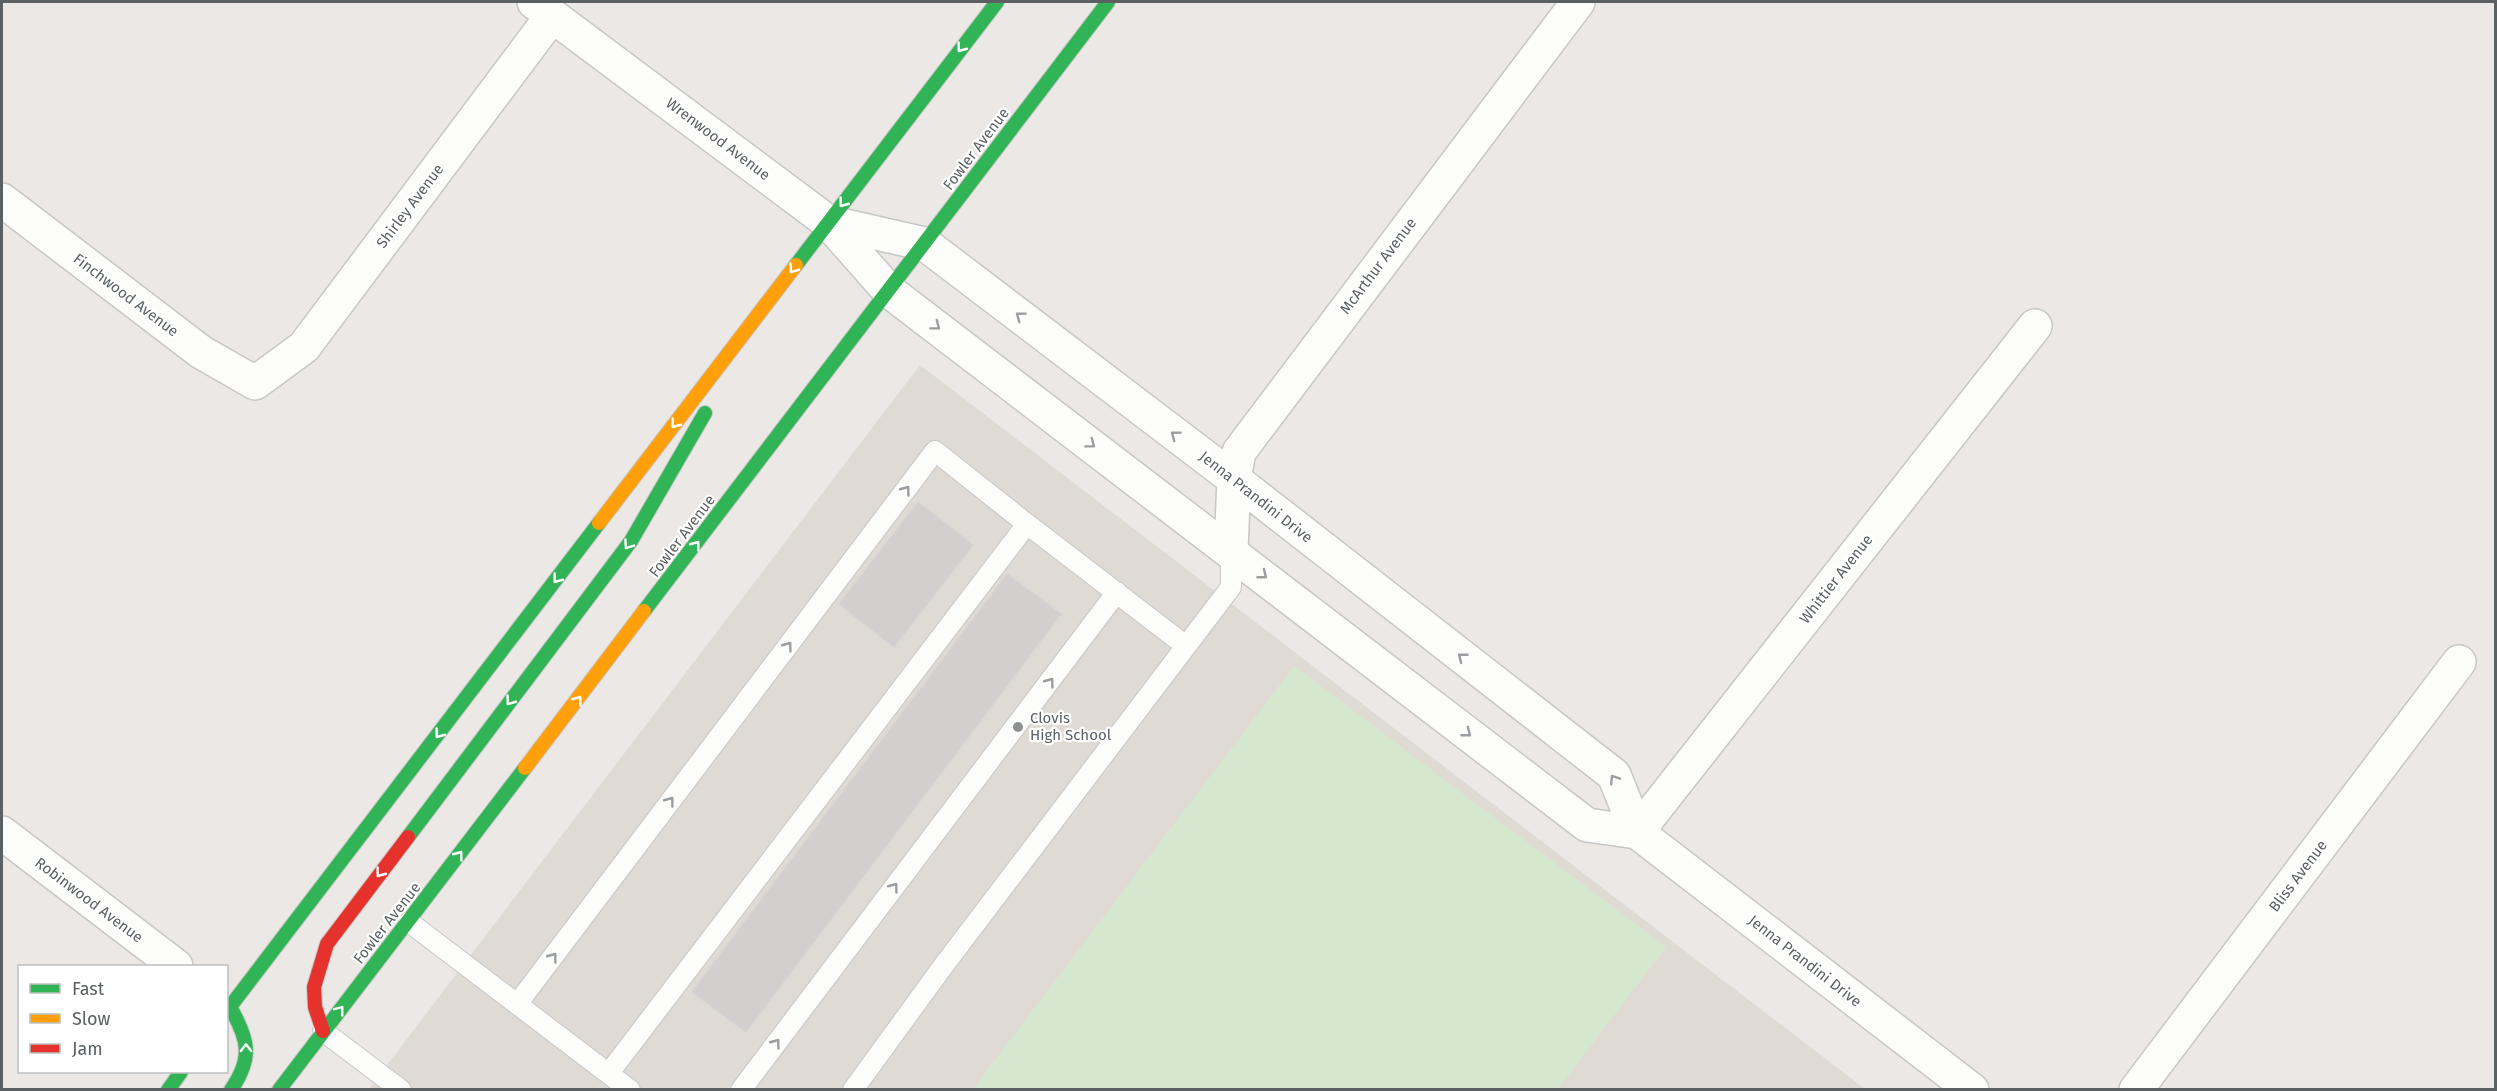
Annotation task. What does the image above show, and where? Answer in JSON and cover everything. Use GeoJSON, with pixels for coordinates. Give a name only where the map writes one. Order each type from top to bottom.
{"type":"FeatureCollection","features":[{"type":"Feature","properties":{"kind":"main road"},"geometry":{"type":"LineString","coordinates":[[231,1089],[242,1076],[248,1051],[244,1030],[228,1008],[997,2]]}},
{"type":"Feature","properties":{"kind":"main road","name":"Fowler Avenue"},"geometry":{"type":"LineString","coordinates":[[279,1089],[409,922],[1108,2]]}},
{"type":"Feature","properties":{"kind":"main road"},"geometry":{"type":"LineString","coordinates":[[323,1031],[314,1008],[314,978],[327,944],[631,541],[773,295]]}},
{"type":"Feature","properties":{"kind":"main road"},"geometry":{"type":"LineString","coordinates":[[168,1089],[180,1073]]}},
{"type":"Feature","properties":{"kind":"street","name":"McArthur Avenue"},"geometry":{"type":"LineString","coordinates":[[1231,550],[1234,479],[1239,452],[1578,2]]}},
{"type":"Feature","properties":{"kind":"street","name":"Wrenwood Avenue"},"geometry":{"type":"LineString","coordinates":[[543,9],[828,222],[889,291]]}},
{"type":"Feature","properties":{"kind":"street","name":"Shirley Avenue"},"geometry":{"type":"LineString","coordinates":[[255,383],[304,347],[543,9]]}},
{"type":"Feature","properties":{"kind":"street","name":"Finchwood Avenue"},"geometry":{"type":"LineString","coordinates":[[2,200],[201,352],[255,383]]}},
{"type":"Feature","properties":{"kind":"street","name":"Jenna Prandini Drive"},"geometry":{"type":"LineString","coordinates":[[828,222],[925,244],[1234,479],[1614,775],[1637,832]]}},
{"type":"Feature","properties":{"kind":"street","name":"Jenna Prandini Drive"},"geometry":{"type":"LineString","coordinates":[[889,291],[1231,550],[1587,825],[1637,832],[1972,1089]]}},
{"type":"Feature","properties":{"kind":"street","name":"Whittier Avenue"},"geometry":{"type":"LineString","coordinates":[[1637,832],[2035,326]]}},
{"type":"Feature","properties":{"kind":"street","name":"Bliss Avenue"},"geometry":{"type":"LineString","coordinates":[[2136,1089],[2459,662]]}},
{"type":"Feature","properties":{"kind":"street","name":"Robinwood Avenue"},"geometry":{"type":"LineString","coordinates":[[2,834],[175,965]]}},
{"type":"Feature","properties":{"kind":"lane"},"geometry":{"type":"LineString","coordinates":[[518,1003],[935,451],[1186,646]]}},
{"type":"Feature","properties":{"kind":"lane"},"geometry":{"type":"LineString","coordinates":[[609,1073],[1027,524]]}},
{"type":"Feature","properties":{"kind":"lane"},"geometry":{"type":"LineString","coordinates":[[853,1089],[948,959],[1231,587],[1231,550]]}},
{"type":"Feature","properties":{"kind":"lane"},"geometry":{"type":"LineString","coordinates":[[741,1089],[1117,592]]}},
{"type":"Feature","properties":{"kind":"lane"},"geometry":{"type":"LineString","coordinates":[[409,922],[630,1089]]}},
{"type":"Feature","properties":{"kind":"lane"},"geometry":{"type":"LineString","coordinates":[[323,1031],[401,1089]]}},
{"type":"Feature","properties":{"kind":"shaded area","name":"Clovis High School"},"geometry":{"type":"Polygon","coordinates":[[[920,365],[1865,1089],[368,1090],[920,365]]]}},
{"type":"Feature","properties":{"kind":"green space"},"geometry":{"type":"Polygon","coordinates":[[[1294,666],[1666,947],[1558,1089],[973,1089],[1294,666]]]}},
{"type":"Feature","properties":{"kind":"building"},"geometry":{"type":"Polygon","coordinates":[[[918,501],[974,545],[894,648],[838,604],[918,501]]]}},
{"type":"Feature","properties":{"kind":"building"},"geometry":{"type":"Polygon","coordinates":[[[1007,573],[1062,614],[746,1033],[691,992],[1007,573]]]}},
{"type":"Feature","properties":{"kind":"traffic: fast"},"geometry":{"type":"LineString","coordinates":[[796,265],[997,2]]}},
{"type":"Feature","properties":{"kind":"traffic: fast"},"geometry":{"type":"LineString","coordinates":[[644,611],[1108,2]]}},
{"type":"Feature","properties":{"kind":"traffic: fast"},"geometry":{"type":"LineString","coordinates":[[408,837],[631,541],[705,413]]}},
{"type":"Feature","properties":{"kind":"traffic: fast"},"geometry":{"type":"LineString","coordinates":[[228,1009],[599,523]]}},
{"type":"Feature","properties":{"kind":"traffic: fast"},"geometry":{"type":"LineString","coordinates":[[279,1090],[525,768]]}},
{"type":"Feature","properties":{"kind":"traffic: fast"},"geometry":{"type":"LineString","coordinates":[[230,1007],[241,1029],[246,1049],[243,1068],[231,1090]]}},
{"type":"Feature","properties":{"kind":"traffic: fast"},"geometry":{"type":"LineString","coordinates":[[168,1090],[180,1073]]}},
{"type":"Feature","properties":{"kind":"traffic: slow"},"geometry":{"type":"LineString","coordinates":[[599,523],[796,265]]}},
{"type":"Feature","properties":{"kind":"traffic: slow"},"geometry":{"type":"LineString","coordinates":[[525,768],[644,611]]}},
{"type":"Feature","properties":{"kind":"traffic: jam"},"geometry":{"type":"LineString","coordinates":[[323,1031],[315,1007],[314,987],[327,944],[408,837]]}},
{"type":"Feature","properties":{"kind":"place","name":"Clovis High School"},"geometry":{"type":"Point","coordinates":[1018,727]}}]}
